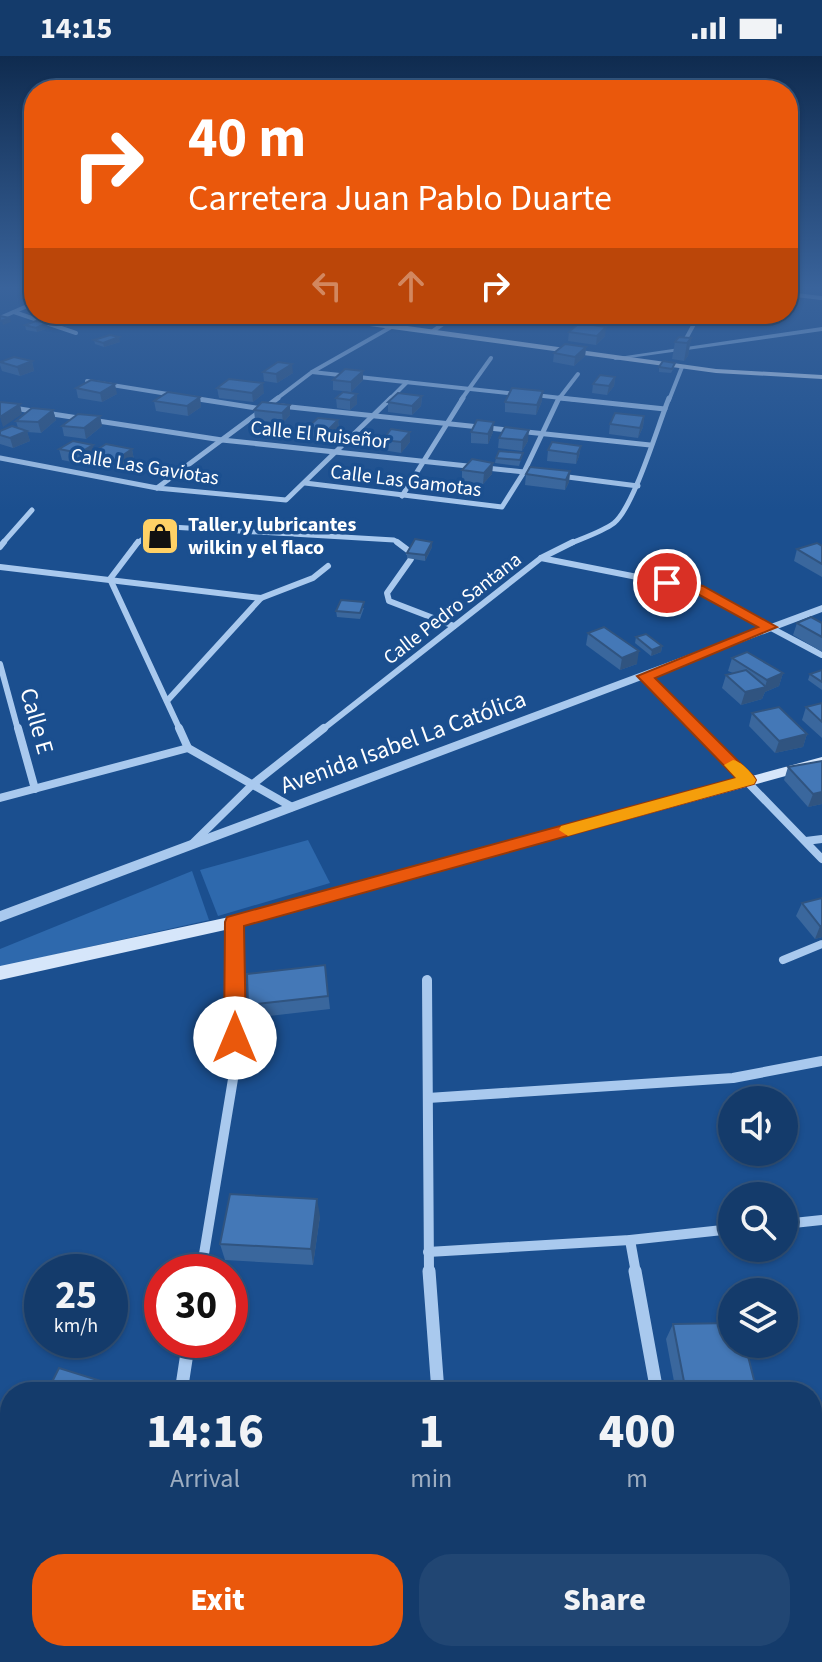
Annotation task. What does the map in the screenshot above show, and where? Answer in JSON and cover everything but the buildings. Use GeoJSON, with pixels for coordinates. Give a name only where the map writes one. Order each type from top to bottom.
{"type":"FeatureCollection","features":[{"type":"Feature","properties":{"kind":"main road"},"geometry":{"type":"LineString","coordinates":[[637,361],[772,376],[822,377]]}},
{"type":"Feature","properties":{"kind":"main road"},"geometry":{"type":"LineString","coordinates":[[0,973],[234,922],[822,761]]}},
{"type":"Feature","properties":{"kind":"street"},"geometry":{"type":"LineString","coordinates":[[157,488],[312,372],[331,361]]}},
{"type":"Feature","properties":{"kind":"street"},"geometry":{"type":"LineString","coordinates":[[402,496],[489,361]]}},
{"type":"Feature","properties":{"kind":"street","name":"Calle Pedro Santana"},"geometry":{"type":"LineString","coordinates":[[190,845],[253,784],[541,558],[616,522],[638,486],[650,445],[682,367]]}},
{"type":"Feature","properties":{"kind":"street"},"geometry":{"type":"LineString","coordinates":[[312,372],[665,409]]}},
{"type":"Feature","properties":{"kind":"street"},"geometry":{"type":"LineString","coordinates":[[524,472],[559,398],[578,374]]}},
{"type":"Feature","properties":{"kind":"street"},"geometry":{"type":"LineString","coordinates":[[87,381],[264,407],[373,415],[650,445]]}},
{"type":"Feature","properties":{"kind":"street"},"geometry":{"type":"LineString","coordinates":[[305,483],[407,382]]}},
{"type":"Feature","properties":{"kind":"street","name":"Calle El Ruiseñor"},"geometry":{"type":"LineString","coordinates":[[0,406],[222,440],[539,474]]}},
{"type":"Feature","properties":{"kind":"street","name":"Calle Las Gaviotas"},"geometry":{"type":"LineString","coordinates":[[0,458],[157,488],[286,500],[305,483]]}},
{"type":"Feature","properties":{"kind":"street","name":"Calle Las Gamotas"},"geometry":{"type":"LineString","coordinates":[[305,483],[502,507],[524,472]]}},
{"type":"Feature","properties":{"kind":"street"},"geometry":{"type":"LineString","coordinates":[[553,476],[638,486]]}},
{"type":"Feature","properties":{"kind":"street"},"geometry":{"type":"LineString","coordinates":[[0,547],[32,510]]}},
{"type":"Feature","properties":{"kind":"street"},"geometry":{"type":"LineString","coordinates":[[110,579],[141,537],[162,528],[380,538],[402,545],[411,559],[387,593],[389,601],[454,626]]}},
{"type":"Feature","properties":{"kind":"street"},"geometry":{"type":"LineString","coordinates":[[541,558],[698,589],[822,655]]}},
{"type":"Feature","properties":{"kind":"street"},"geometry":{"type":"LineString","coordinates":[[167,701],[261,598],[313,578],[328,566]]}},
{"type":"Feature","properties":{"kind":"street"},"geometry":{"type":"LineString","coordinates":[[0,567],[261,598]]}},
{"type":"Feature","properties":{"kind":"street"},"geometry":{"type":"LineString","coordinates":[[110,579],[188,748],[292,807]]}},
{"type":"Feature","properties":{"kind":"street","name":"Avenida Isabel La Católica"},"geometry":{"type":"LineString","coordinates":[[0,917],[822,608]]}},
{"type":"Feature","properties":{"kind":"street","name":"Calle E"},"geometry":{"type":"LineString","coordinates":[[0,664],[35,789]]}},
{"type":"Feature","properties":{"kind":"street"},"geometry":{"type":"LineString","coordinates":[[645,676],[822,859]]}},
{"type":"Feature","properties":{"kind":"street"},"geometry":{"type":"LineString","coordinates":[[0,798],[188,748]]}},
{"type":"Feature","properties":{"kind":"street"},"geometry":{"type":"LineString","coordinates":[[806,841],[822,839]]}},
{"type":"Feature","properties":{"kind":"street"},"geometry":{"type":"LineString","coordinates":[[204,1254],[235,1067],[234,922]]}},
{"type":"Feature","properties":{"kind":"street"},"geometry":{"type":"LineString","coordinates":[[783,960],[822,944]]}},
{"type":"Feature","properties":{"kind":"street"},"geometry":{"type":"LineString","coordinates":[[427,980],[428,1252],[437,1382]]}},
{"type":"Feature","properties":{"kind":"street"},"geometry":{"type":"LineString","coordinates":[[428,1098],[733,1078],[822,1061]]}},
{"type":"Feature","properties":{"kind":"street"},"geometry":{"type":"LineString","coordinates":[[798,1223],[822,1220]]}},
{"type":"Feature","properties":{"kind":"street"},"geometry":{"type":"LineString","coordinates":[[428,1252],[630,1240],[718,1231]]}},
{"type":"Feature","properties":{"kind":"street"},"geometry":{"type":"LineString","coordinates":[[630,1240],[655,1382]]}},
{"type":"Feature","properties":{"kind":"street"},"geometry":{"type":"LineString","coordinates":[[183,1382],[186,1358]]}},
{"type":"Feature","properties":{"kind":"shaded area"},"geometry":{"type":"Polygon","coordinates":[[[308,840],[330,883],[218,916],[200,870],[308,840]]]}},
{"type":"Feature","properties":{"kind":"shaded area"},"geometry":{"type":"Polygon","coordinates":[[[192,871],[209,920],[0,967],[0,949],[192,871]]]}},
{"type":"Feature","properties":{"kind":"slow traffic"},"geometry":{"type":"LineString","coordinates":[[568,830],[748,780],[733,765]]}},
{"type":"Feature","properties":{"kind":"place","name":"Taller y lubricantes wilkin y el flaco"},"geometry":{"type":"Point","coordinates":[160,536]}},
{"type":"Feature","properties":{"kind":"route"},"geometry":{"type":"LineString","coordinates":[[235,1038],[234,922],[748,780],[645,676],[770,627],[698,589],[667,583]]}}]}
